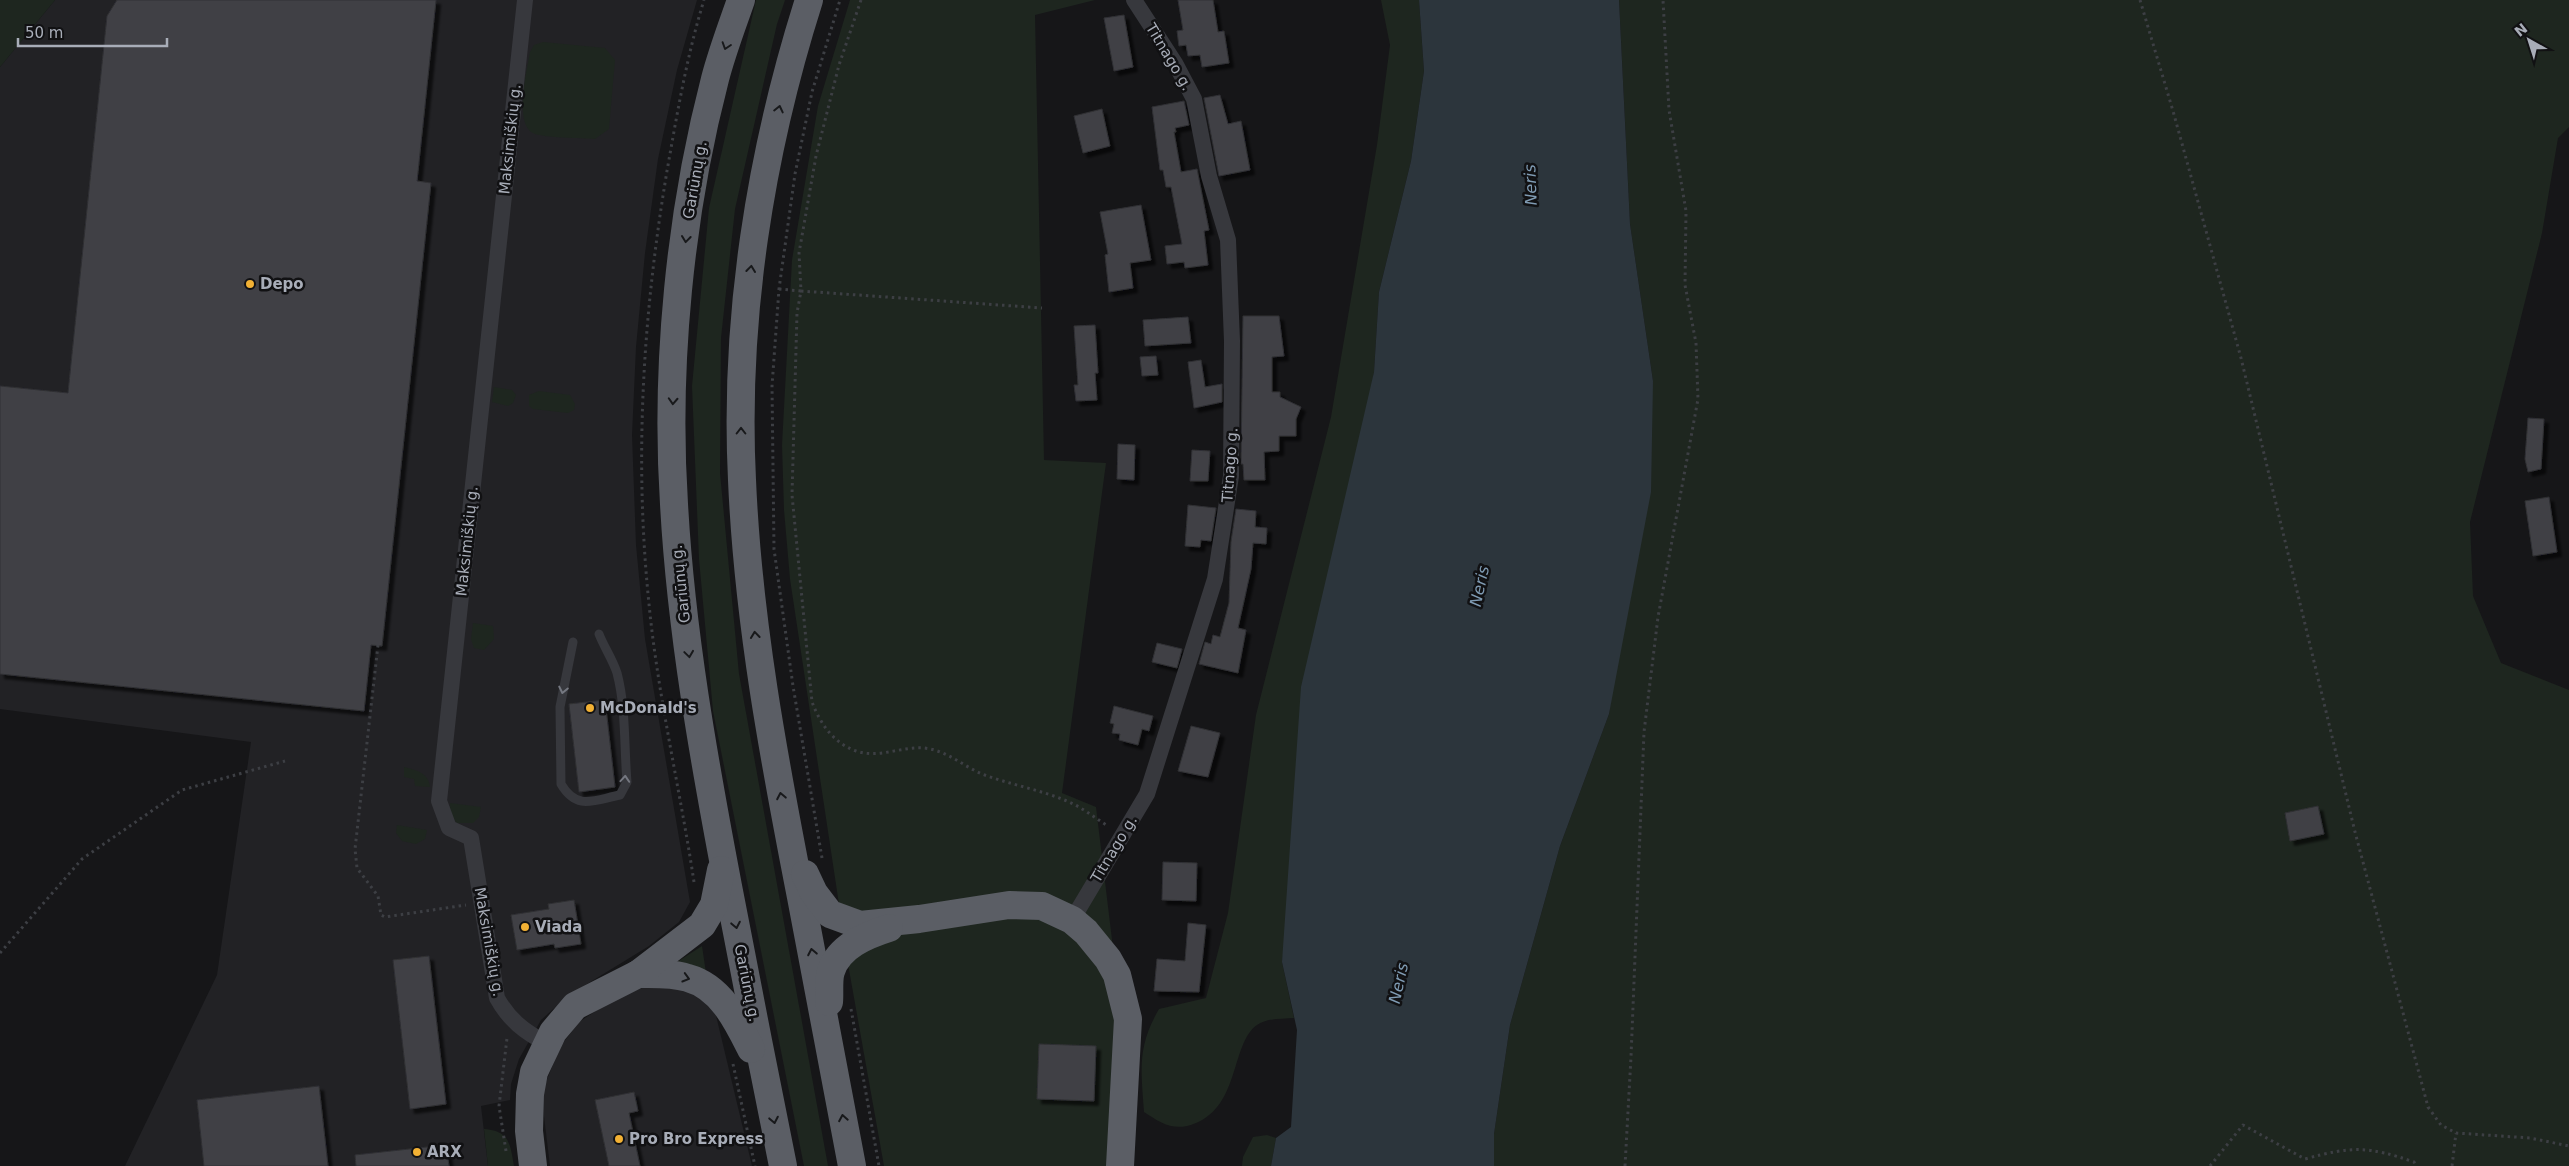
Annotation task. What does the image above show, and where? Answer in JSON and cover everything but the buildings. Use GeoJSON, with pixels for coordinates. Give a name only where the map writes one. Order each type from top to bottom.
{"type":"FeatureCollection","features":[{"type":"Feature","properties":{"kind":"highway","name":"Gariūnų g."},"geometry":{"type":"LineString","coordinates":[[741,0],[715,78],[698,157],[677,311],[672,410],[673,501],[681,594],[693,682],[724,860],[783,1166]]}},
{"type":"Feature","properties":{"kind":"highway"},"geometry":{"type":"LineString","coordinates":[[809,0],[792,53],[771,143],[755,234],[746,318],[741,406],[742,480],[758,659],[790,844],[852,1166]]}},
{"type":"Feature","properties":{"kind":"highway"},"geometry":{"type":"LineString","coordinates":[[790,844],[821,905],[837,918],[860,925],[920,919],[1010,904],[1042,906],[1072,920],[1086,932],[1108,959],[1117,975],[1124,996],[1128,1019],[1120,1166]]}},
{"type":"Feature","properties":{"kind":"highway"},"geometry":{"type":"LineString","coordinates":[[533,1166],[528,1110],[534,1072],[546,1043],[563,1018],[576,1006],[638,974],[702,925],[714,906],[724,860]]}},
{"type":"Feature","properties":{"kind":"highway"},"geometry":{"type":"LineString","coordinates":[[828,1034],[831,971],[842,952],[860,939],[920,919]]}},
{"type":"Feature","properties":{"kind":"highway"},"geometry":{"type":"LineString","coordinates":[[638,974],[689,978],[716,994],[731,1010],[764,1073]]}},
{"type":"Feature","properties":{"kind":"street","name":"Maksimiškių g."},"geometry":{"type":"LineString","coordinates":[[525,0],[439,801],[449,828],[471,838],[497,998],[512,1020],[529,1034],[546,1043]]}},
{"type":"Feature","properties":{"kind":"street","name":"Titnago g."},"geometry":{"type":"LineString","coordinates":[[1072,920],[1147,794],[1215,579],[1231,476],[1233,441],[1231,282],[1228,240],[1209,176],[1194,100],[1175,63],[1134,0]]}},
{"type":"Feature","properties":{"kind":"lane"},"geometry":{"type":"LineString","coordinates":[[574,642],[560,707],[561,784],[576,801],[585,801],[620,794],[627,782],[620,687],[616,670],[605,651],[599,634]]}},
{"type":"Feature","properties":{"kind":"path"},"geometry":{"type":"LineString","coordinates":[[822,859],[793,686],[774,549],[772,386],[779,289],[795,174],[812,92],[840,0]]}},
{"type":"Feature","properties":{"kind":"path"},"geometry":{"type":"LineString","coordinates":[[861,0],[839,65],[816,156],[799,253],[801,291],[797,313],[792,495],[812,702],[819,720],[831,735],[844,745],[858,752],[874,753],[923,748],[938,751],[981,773],[1069,802],[1122,835]]}},
{"type":"Feature","properties":{"kind":"path"},"geometry":{"type":"LineString","coordinates":[[1625,1166],[1632,1057],[1644,732],[1658,617],[1698,399],[1696,343],[1685,285],[1686,211],[1669,110],[1663,0]]}},
{"type":"Feature","properties":{"kind":"path"},"geometry":{"type":"LineString","coordinates":[[2140,0],[2173,111],[2241,358],[2355,832],[2428,1107],[2441,1125],[2456,1133],[2530,1138],[2569,1146]]}},
{"type":"Feature","properties":{"kind":"path"},"geometry":{"type":"LineString","coordinates":[[779,289],[1042,308]]}},
{"type":"Feature","properties":{"kind":"path"},"geometry":{"type":"LineString","coordinates":[[378,645],[355,848],[357,868],[378,896],[381,914],[385,917],[481,903]]}},
{"type":"Feature","properties":{"kind":"path"},"geometry":{"type":"LineString","coordinates":[[0,953],[82,859],[182,790],[285,761]]}},
{"type":"Feature","properties":{"kind":"path"},"geometry":{"type":"LineString","coordinates":[[850,1001],[879,1166]]}},
{"type":"Feature","properties":{"kind":"path"},"geometry":{"type":"LineString","coordinates":[[507,1158],[499,1106],[506,1042],[512,1020]]}},
{"type":"Feature","properties":{"kind":"path"},"geometry":{"type":"LineString","coordinates":[[2210,1166],[2243,1125],[2305,1159],[2341,1149],[2380,1150],[2414,1162],[2416,1166]]}},
{"type":"Feature","properties":{"kind":"path"},"geometry":{"type":"LineString","coordinates":[[2452,1166],[2456,1133]]}},
{"type":"Feature","properties":{"kind":"shaded area"},"geometry":{"type":"Polygon","coordinates":[[[0,0],[55,0],[0,67],[0,0]]]}},
{"type":"Feature","properties":{"kind":"shaded area"},"geometry":{"type":"Polygon","coordinates":[[[55,0],[697,0],[677,70],[658,159],[645,253],[636,347],[632,435],[636,545],[645,639],[690,902],[679,922],[649,946],[569,995],[541,1020],[519,1059],[511,1084],[510,1100],[481,1106],[488,1166],[125,1166],[217,975],[251,742],[0,709],[0,67],[55,0]]]}},
{"type":"Feature","properties":{"kind":"shaded area"},"geometry":{"type":"Polygon","coordinates":[[[756,0],[785,0],[777,24],[735,209],[721,338],[720,473],[739,674],[828,1166],[804,1166],[713,711],[699,559],[692,386],[709,208],[756,0]]]}},
{"type":"Feature","properties":{"kind":"shaded area"},"geometry":{"type":"Polygon","coordinates":[[[850,0],[1095,0],[1035,15],[1044,460],[1106,463],[1062,793],[1096,807],[1120,1006],[1112,1166],[884,1166],[848,964],[790,579],[784,510],[782,445],[792,260],[818,106],[850,0]]]}},
{"type":"Feature","properties":{"kind":"shaded area"},"geometry":{"type":"Polygon","coordinates":[[[1381,0],[1419,0],[1424,71],[1411,161],[1379,292],[1374,372],[1282,962],[1294,1018],[1270,1020],[1257,1025],[1243,1045],[1228,1089],[1220,1103],[1210,1114],[1196,1123],[1175,1127],[1163,1123],[1144,1112],[1142,1059],[1144,1047],[1147,1035],[1159,1009],[1206,998],[1228,913],[1256,715],[1331,417],[1377,145],[1390,45],[1381,0]]]}},
{"type":"Feature","properties":{"kind":"shaded area"},"geometry":{"type":"Polygon","coordinates":[[[1619,0],[2569,0],[2569,127],[2558,138],[2542,233],[2470,522],[2473,596],[2501,663],[2569,690],[2569,1166],[1494,1166],[1494,1134],[1510,1025],[1560,846],[1609,714],[1653,381],[1630,224],[1619,0]]]}},
{"type":"Feature","properties":{"kind":"shaded area"},"geometry":{"type":"Polygon","coordinates":[[[543,42],[605,48],[615,60],[609,129],[595,139],[538,135],[527,127],[524,119],[523,96],[530,52],[534,45],[543,42]]]}},
{"type":"Feature","properties":{"kind":"shaded area"},"geometry":{"type":"Polygon","coordinates":[[[494,387],[512,390],[516,395],[513,403],[508,406],[492,402],[494,387]]]}},
{"type":"Feature","properties":{"kind":"shaded area"},"geometry":{"type":"Polygon","coordinates":[[[539,391],[570,395],[575,404],[574,410],[568,413],[533,409],[529,406],[529,395],[539,391]]]}},
{"type":"Feature","properties":{"kind":"shaded area"},"geometry":{"type":"Polygon","coordinates":[[[473,623],[493,626],[494,639],[484,650],[474,648],[471,639],[473,623]]]}},
{"type":"Feature","properties":{"kind":"shaded area"},"geometry":{"type":"Polygon","coordinates":[[[404,767],[424,775],[430,787],[415,786],[414,779],[404,777],[404,767]]]}},
{"type":"Feature","properties":{"kind":"shaded area"},"geometry":{"type":"Polygon","coordinates":[[[450,803],[481,807],[479,817],[473,823],[457,823],[450,815],[450,803]]]}},
{"type":"Feature","properties":{"kind":"shaded area"},"geometry":{"type":"Polygon","coordinates":[[[397,825],[427,830],[425,839],[416,844],[402,841],[396,833],[397,825]]]}},
{"type":"Feature","properties":{"kind":"shaded area"},"geometry":{"type":"Polygon","coordinates":[[[702,946],[706,973],[677,962],[702,946]]]}},
{"type":"Feature","properties":{"kind":"shaded area"},"geometry":{"type":"Polygon","coordinates":[[[650,985],[682,988],[713,1003],[752,1166],[550,1166],[544,1116],[544,1087],[560,1047],[579,1022],[617,997],[650,985]]]}},
{"type":"Feature","properties":{"kind":"shaded area"},"geometry":{"type":"Polygon","coordinates":[[[484,1129],[493,1130],[504,1136],[510,1145],[514,1166],[488,1166],[484,1129]]]}},
{"type":"Feature","properties":{"kind":"shaded area"},"geometry":{"type":"Polygon","coordinates":[[[1267,1135],[1276,1138],[1271,1166],[1242,1166],[1243,1157],[1253,1137],[1267,1135]]]}},
{"type":"Feature","properties":{"kind":"water","name":"Neris"},"geometry":{"type":"Polygon","coordinates":[[[1419,0],[1619,0],[1630,224],[1653,381],[1651,492],[1609,714],[1560,846],[1510,1025],[1494,1134],[1494,1166],[1271,1166],[1276,1138],[1291,1127],[1297,1030],[1282,962],[1301,687],[1374,372],[1379,292],[1411,161],[1424,71],[1419,0]]]}},
{"type":"Feature","properties":{"kind":"place","name":"Depo"},"geometry":{"type":"Point","coordinates":[250,284]}},
{"type":"Feature","properties":{"kind":"place","name":"McDonald's"},"geometry":{"type":"Point","coordinates":[590,708]}},
{"type":"Feature","properties":{"kind":"place","name":"Viada"},"geometry":{"type":"Point","coordinates":[525,927]}},
{"type":"Feature","properties":{"kind":"place","name":"Pro Bro Express"},"geometry":{"type":"Point","coordinates":[619,1139]}},
{"type":"Feature","properties":{"kind":"place","name":"ARX"},"geometry":{"type":"Point","coordinates":[417,1152]}}]}
